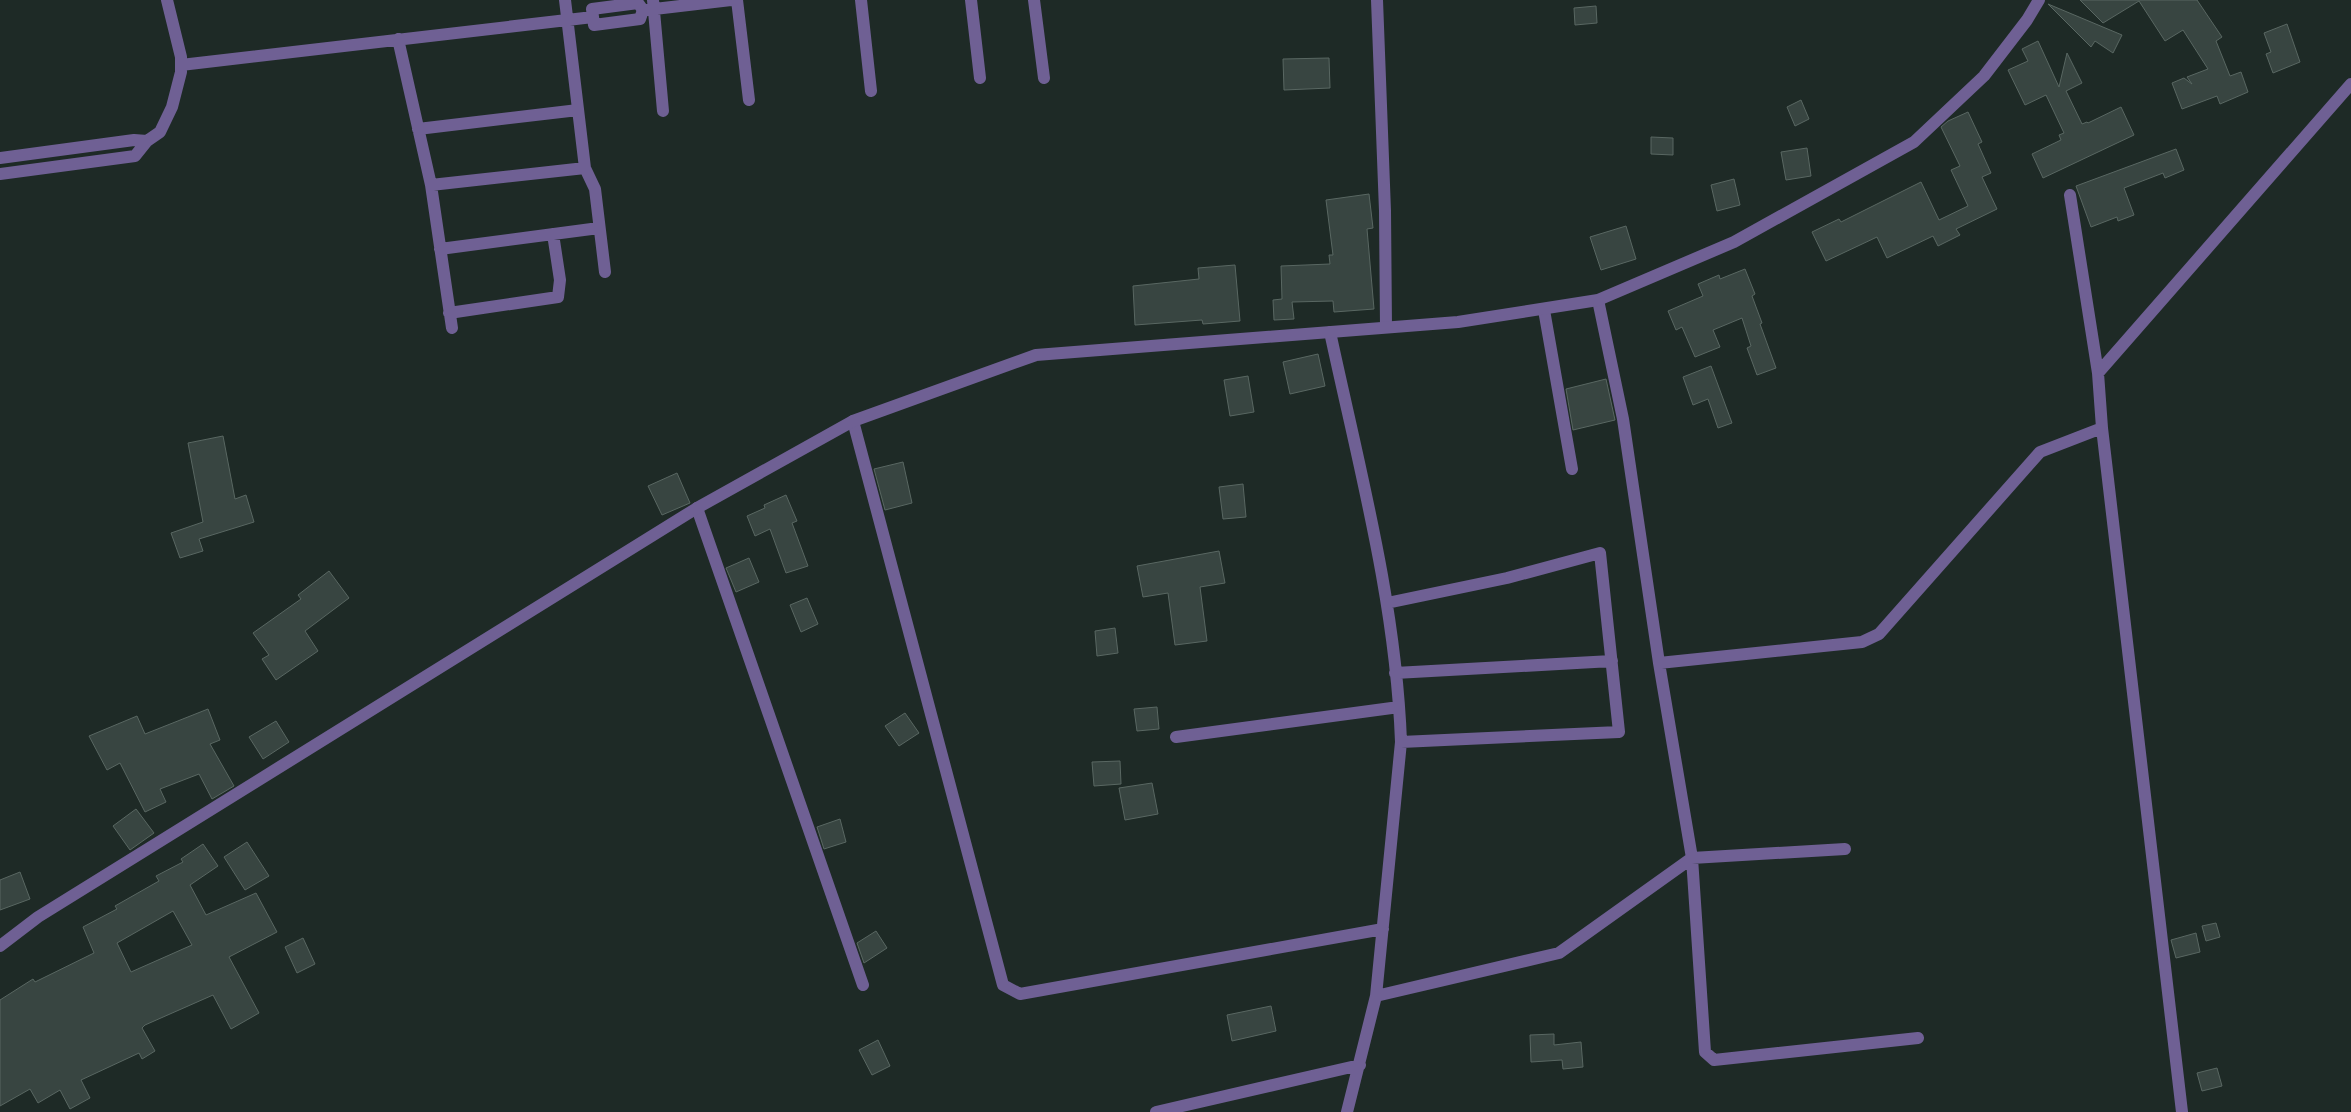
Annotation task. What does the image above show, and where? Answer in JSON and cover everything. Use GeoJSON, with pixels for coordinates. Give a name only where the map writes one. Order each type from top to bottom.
{"type":"FeatureCollection","features":[{"type":"Feature","properties":{"kind":"street"},"geometry":{"type":"LineString","coordinates":[[0,174],[135,156],[147,141],[160,132],[172,107],[181,65],[167,0]]}},
{"type":"Feature","properties":{"kind":"street"},"geometry":{"type":"LineString","coordinates":[[565,0],[585,168],[595,189],[605,272]]}},
{"type":"Feature","properties":{"kind":"street"},"geometry":{"type":"LineString","coordinates":[[181,65],[593,16],[594,25],[640,19],[650,6],[731,0]]}},
{"type":"Feature","properties":{"kind":"street"},"geometry":{"type":"LineString","coordinates":[[737,0],[749,100]]}},
{"type":"Feature","properties":{"kind":"street"},"geometry":{"type":"LineString","coordinates":[[862,0],[871,90]]}},
{"type":"Feature","properties":{"kind":"street"},"geometry":{"type":"LineString","coordinates":[[971,0],[980,78]]}},
{"type":"Feature","properties":{"kind":"street"},"geometry":{"type":"LineString","coordinates":[[1034,0],[1044,78]]}},
{"type":"Feature","properties":{"kind":"street"},"geometry":{"type":"LineString","coordinates":[[1377,0],[1385,210],[1386,327]]}},
{"type":"Feature","properties":{"kind":"street"},"geometry":{"type":"LineString","coordinates":[[0,946],[38,917],[697,508],[853,421],[1036,355],[1458,322],[1598,300],[1734,242],[1914,142],[1984,76],[2027,20],[2039,0]]}},
{"type":"Feature","properties":{"kind":"street"},"geometry":{"type":"LineString","coordinates":[[650,6],[663,111]]}},
{"type":"Feature","properties":{"kind":"street"},"geometry":{"type":"LineString","coordinates":[[398,39],[431,186],[452,328]]}},
{"type":"Feature","properties":{"kind":"street"},"geometry":{"type":"LineString","coordinates":[[2098,373],[2351,84]]}},
{"type":"Feature","properties":{"kind":"street"},"geometry":{"type":"LineString","coordinates":[[418,129],[578,110]]}},
{"type":"Feature","properties":{"kind":"street"},"geometry":{"type":"LineString","coordinates":[[0,158],[134,140],[147,141]]}},
{"type":"Feature","properties":{"kind":"street"},"geometry":{"type":"LineString","coordinates":[[431,186],[585,168]]}},
{"type":"Feature","properties":{"kind":"street"},"geometry":{"type":"LineString","coordinates":[[2070,195],[2098,373],[2102,428],[2182,1112]]}},
{"type":"Feature","properties":{"kind":"street"},"geometry":{"type":"LineString","coordinates":[[440,249],[599,228]]}},
{"type":"Feature","properties":{"kind":"street"},"geometry":{"type":"LineString","coordinates":[[449,313],[558,297],[560,280],[553,234]]}},
{"type":"Feature","properties":{"kind":"street"},"geometry":{"type":"LineString","coordinates":[[1598,300],[1623,419],[1659,663],[1692,858],[1705,1052],[1714,1060],[1918,1038]]}},
{"type":"Feature","properties":{"kind":"street"},"geometry":{"type":"LineString","coordinates":[[1544,310],[1572,469]]}},
{"type":"Feature","properties":{"kind":"street"},"geometry":{"type":"LineString","coordinates":[[1330,332],[1387,603],[1399,707],[1400,742],[1376,996],[1347,1112]]}},
{"type":"Feature","properties":{"kind":"street"},"geometry":{"type":"LineString","coordinates":[[853,421],[1003,985],[1020,994],[1383,929]]}},
{"type":"Feature","properties":{"kind":"street"},"geometry":{"type":"LineString","coordinates":[[1659,663],[1862,642],[1879,634],[2040,452],[2102,428]]}},
{"type":"Feature","properties":{"kind":"street"},"geometry":{"type":"LineString","coordinates":[[697,508],[863,985]]}},
{"type":"Feature","properties":{"kind":"street"},"geometry":{"type":"LineString","coordinates":[[1387,603],[1507,578],[1600,553],[1619,732],[1400,742]]}},
{"type":"Feature","properties":{"kind":"street"},"geometry":{"type":"LineString","coordinates":[[1395,673],[1612,661]]}},
{"type":"Feature","properties":{"kind":"street"},"geometry":{"type":"LineString","coordinates":[[1176,737],[1399,707]]}},
{"type":"Feature","properties":{"kind":"street"},"geometry":{"type":"LineString","coordinates":[[1376,996],[1559,953],[1692,858],[1845,849]]}},
{"type":"Feature","properties":{"kind":"street"},"geometry":{"type":"LineString","coordinates":[[1156,1112],[1360,1065]]}},
{"type":"Feature","properties":{"kind":"building"},"geometry":{"type":"Polygon","coordinates":[[[2080,0],[2197,0],[2222,37],[2216,41],[2230,76],[2241,72],[2248,92],[2220,104],[2217,96],[2182,109],[2172,83],[2184,78],[2192,84],[2187,77],[2208,69],[2183,30],[2165,41],[2139,1],[2103,23],[2080,0]]]}},
{"type":"Feature","properties":{"kind":"building"},"geometry":{"type":"Polygon","coordinates":[[[2048,4],[2122,35],[2113,53],[2095,41],[2091,47],[2048,4]]]}},
{"type":"Feature","properties":{"kind":"building"},"geometry":{"type":"Polygon","coordinates":[[[1596,6],[1597,23],[1575,25],[1574,8],[1596,6]]]}},
{"type":"Feature","properties":{"kind":"building"},"geometry":{"type":"Polygon","coordinates":[[[2287,24],[2300,62],[2273,73],[2266,54],[2271,52],[2264,33],[2287,24]]]}},
{"type":"Feature","properties":{"kind":"building"},"geometry":{"type":"Polygon","coordinates":[[[2038,41],[2059,87],[2067,53],[2082,83],[2066,91],[2082,124],[2121,107],[2134,135],[2043,178],[2032,154],[2061,140],[2059,135],[2064,133],[2046,95],[2025,105],[2008,70],[2028,61],[2022,49],[2038,41]]]}},
{"type":"Feature","properties":{"kind":"building"},"geometry":{"type":"Polygon","coordinates":[[[1329,58],[1330,88],[1284,90],[1283,59],[1329,58]]]}},
{"type":"Feature","properties":{"kind":"building"},"geometry":{"type":"Polygon","coordinates":[[[1801,100],[1809,119],[1795,126],[1787,107],[1801,100]]]}},
{"type":"Feature","properties":{"kind":"building"},"geometry":{"type":"Polygon","coordinates":[[[1968,112],[1982,142],[1978,144],[1991,173],[1982,177],[1997,209],[1956,229],[1960,235],[1938,246],[1933,236],[1887,258],[1877,237],[1826,261],[1812,232],[1839,219],[1841,222],[1921,182],[1939,220],[1968,206],[1951,170],[1960,166],[1941,127],[1948,121],[1968,112]]]}},
{"type":"Feature","properties":{"kind":"building"},"geometry":{"type":"Polygon","coordinates":[[[1651,137],[1673,138],[1673,155],[1651,154],[1651,137]]]}},
{"type":"Feature","properties":{"kind":"building"},"geometry":{"type":"Polygon","coordinates":[[[1807,148],[1811,176],[1786,180],[1781,152],[1807,148]]]}},
{"type":"Feature","properties":{"kind":"building"},"geometry":{"type":"Polygon","coordinates":[[[2176,149],[2184,170],[2165,178],[2163,173],[2124,188],[2134,215],[2118,221],[2117,217],[2091,227],[2076,186],[2176,149]]]}},
{"type":"Feature","properties":{"kind":"building"},"geometry":{"type":"Polygon","coordinates":[[[1734,179],[1740,205],[1717,211],[1711,185],[1734,179]]]}},
{"type":"Feature","properties":{"kind":"building"},"geometry":{"type":"Polygon","coordinates":[[[1369,194],[1373,228],[1367,229],[1374,309],[1334,312],[1333,301],[1292,302],[1294,319],[1274,320],[1273,300],[1282,299],[1281,266],[1330,264],[1329,255],[1333,255],[1326,200],[1369,194]]]}},
{"type":"Feature","properties":{"kind":"building"},"geometry":{"type":"Polygon","coordinates":[[[1626,226],[1636,259],[1601,270],[1590,237],[1626,226]]]}},
{"type":"Feature","properties":{"kind":"building"},"geometry":{"type":"Polygon","coordinates":[[[1235,265],[1240,321],[1203,324],[1202,320],[1135,325],[1133,286],[1199,279],[1198,268],[1235,265]]]}},
{"type":"Feature","properties":{"kind":"building"},"geometry":{"type":"Polygon","coordinates":[[[1745,269],[1755,294],[1752,296],[1762,323],[1760,324],[1776,368],[1757,375],[1747,348],[1751,346],[1742,318],[1713,330],[1720,347],[1695,357],[1682,327],[1676,330],[1668,311],[1703,296],[1698,284],[1719,275],[1720,279],[1745,269]]]}},
{"type":"Feature","properties":{"kind":"building"},"geometry":{"type":"Polygon","coordinates":[[[1318,354],[1325,386],[1290,394],[1283,362],[1318,354]]]}},
{"type":"Feature","properties":{"kind":"building"},"geometry":{"type":"Polygon","coordinates":[[[1711,366],[1732,423],[1718,428],[1708,399],[1693,405],[1683,377],[1711,366]]]}},
{"type":"Feature","properties":{"kind":"building"},"geometry":{"type":"Polygon","coordinates":[[[1248,376],[1254,412],[1230,416],[1224,380],[1248,376]]]}},
{"type":"Feature","properties":{"kind":"building"},"geometry":{"type":"Polygon","coordinates":[[[1606,379],[1615,420],[1573,430],[1566,389],[1606,379]]]}},
{"type":"Feature","properties":{"kind":"building"},"geometry":{"type":"Polygon","coordinates":[[[223,436],[235,499],[246,495],[254,522],[199,539],[203,551],[180,558],[171,533],[203,522],[188,443],[223,436]]]}},
{"type":"Feature","properties":{"kind":"building"},"geometry":{"type":"Polygon","coordinates":[[[903,462],[912,503],[885,510],[874,469],[903,462]]]}},
{"type":"Feature","properties":{"kind":"building"},"geometry":{"type":"Polygon","coordinates":[[[677,473],[690,503],[662,515],[648,486],[677,473]]]}},
{"type":"Feature","properties":{"kind":"building"},"geometry":{"type":"Polygon","coordinates":[[[1243,484],[1246,517],[1223,519],[1219,487],[1243,484]]]}},
{"type":"Feature","properties":{"kind":"building"},"geometry":{"type":"Polygon","coordinates":[[[786,495],[797,521],[792,523],[808,566],[786,573],[770,529],[755,536],[747,516],[765,508],[764,505],[786,495]]]}},
{"type":"Feature","properties":{"kind":"building"},"geometry":{"type":"Polygon","coordinates":[[[1219,551],[1225,583],[1200,587],[1207,641],[1175,645],[1168,593],[1143,597],[1137,566],[1219,551]]]}},
{"type":"Feature","properties":{"kind":"building"},"geometry":{"type":"Polygon","coordinates":[[[749,558],[759,582],[736,592],[726,568],[749,558]]]}},
{"type":"Feature","properties":{"kind":"building"},"geometry":{"type":"Polygon","coordinates":[[[329,571],[349,598],[305,631],[318,651],[276,680],[262,659],[269,655],[253,633],[301,599],[298,595],[329,571]]]}},
{"type":"Feature","properties":{"kind":"building"},"geometry":{"type":"Polygon","coordinates":[[[807,598],[818,624],[801,632],[790,605],[807,598]]]}},
{"type":"Feature","properties":{"kind":"building"},"geometry":{"type":"Polygon","coordinates":[[[1115,628],[1118,653],[1097,656],[1095,631],[1115,628]]]}},
{"type":"Feature","properties":{"kind":"building"},"geometry":{"type":"Polygon","coordinates":[[[1157,707],[1159,729],[1137,731],[1134,709],[1157,707]]]}},
{"type":"Feature","properties":{"kind":"building"},"geometry":{"type":"Polygon","coordinates":[[[208,709],[220,740],[210,744],[234,786],[212,799],[199,774],[160,789],[166,802],[145,812],[120,763],[107,770],[89,736],[137,716],[145,734],[208,709]]]}},
{"type":"Feature","properties":{"kind":"building"},"geometry":{"type":"Polygon","coordinates":[[[905,713],[919,733],[899,746],[885,726],[905,713]]]}},
{"type":"Feature","properties":{"kind":"building"},"geometry":{"type":"Polygon","coordinates":[[[276,721],[289,742],[263,759],[249,737],[276,721]]]}},
{"type":"Feature","properties":{"kind":"building"},"geometry":{"type":"Polygon","coordinates":[[[1120,761],[1121,784],[1094,786],[1092,762],[1120,761]]]}},
{"type":"Feature","properties":{"kind":"building"},"geometry":{"type":"Polygon","coordinates":[[[1152,783],[1158,814],[1125,820],[1119,788],[1152,783]]]}},
{"type":"Feature","properties":{"kind":"building"},"geometry":{"type":"Polygon","coordinates":[[[136,809],[154,833],[130,850],[113,826],[136,809]]]}},
{"type":"Feature","properties":{"kind":"building"},"geometry":{"type":"Polygon","coordinates":[[[840,819],[846,842],[824,849],[817,827],[840,819]]]}},
{"type":"Feature","properties":{"kind":"building"},"geometry":{"type":"Polygon","coordinates":[[[247,842],[269,876],[245,890],[224,857],[247,842]]]}},
{"type":"Feature","properties":{"kind":"building"},"geometry":{"type":"Polygon","coordinates":[[[203,844],[218,866],[190,885],[206,915],[256,893],[277,932],[229,957],[259,1013],[231,1029],[213,995],[145,1025],[142,1028],[155,1051],[142,1059],[139,1053],[81,1080],[90,1098],[70,1109],[60,1090],[38,1103],[30,1089],[0,1106],[0,1000],[33,979],[35,982],[94,953],[83,927],[117,909],[115,906],[159,881],[156,876],[183,862],[181,859],[203,844]],[[173,911],[117,943],[131,972],[192,945],[173,911]]]}},
{"type":"Feature","properties":{"kind":"building"},"geometry":{"type":"Polygon","coordinates":[[[20,872],[30,899],[0,910],[0,880],[20,872]]]}},
{"type":"Feature","properties":{"kind":"building"},"geometry":{"type":"Polygon","coordinates":[[[2216,923],[2220,937],[2206,941],[2202,926],[2216,923]]]}},
{"type":"Feature","properties":{"kind":"building"},"geometry":{"type":"Polygon","coordinates":[[[876,931],[887,948],[864,963],[857,943],[876,931]]]}},
{"type":"Feature","properties":{"kind":"building"},"geometry":{"type":"Polygon","coordinates":[[[2196,933],[2200,952],[2176,958],[2171,940],[2196,933]]]}},
{"type":"Feature","properties":{"kind":"building"},"geometry":{"type":"Polygon","coordinates":[[[303,938],[315,964],[297,973],[285,947],[303,938]]]}},
{"type":"Feature","properties":{"kind":"building"},"geometry":{"type":"Polygon","coordinates":[[[1271,1006],[1276,1031],[1232,1041],[1227,1015],[1271,1006]]]}},
{"type":"Feature","properties":{"kind":"building"},"geometry":{"type":"Polygon","coordinates":[[[1554,1034],[1554,1045],[1581,1042],[1583,1067],[1563,1069],[1562,1060],[1531,1062],[1530,1035],[1554,1034]]]}},
{"type":"Feature","properties":{"kind":"building"},"geometry":{"type":"Polygon","coordinates":[[[878,1040],[890,1066],[872,1075],[859,1050],[878,1040]]]}},
{"type":"Feature","properties":{"kind":"building"},"geometry":{"type":"Polygon","coordinates":[[[2217,1068],[2222,1086],[2202,1091],[2197,1073],[2217,1068]]]}}]}
